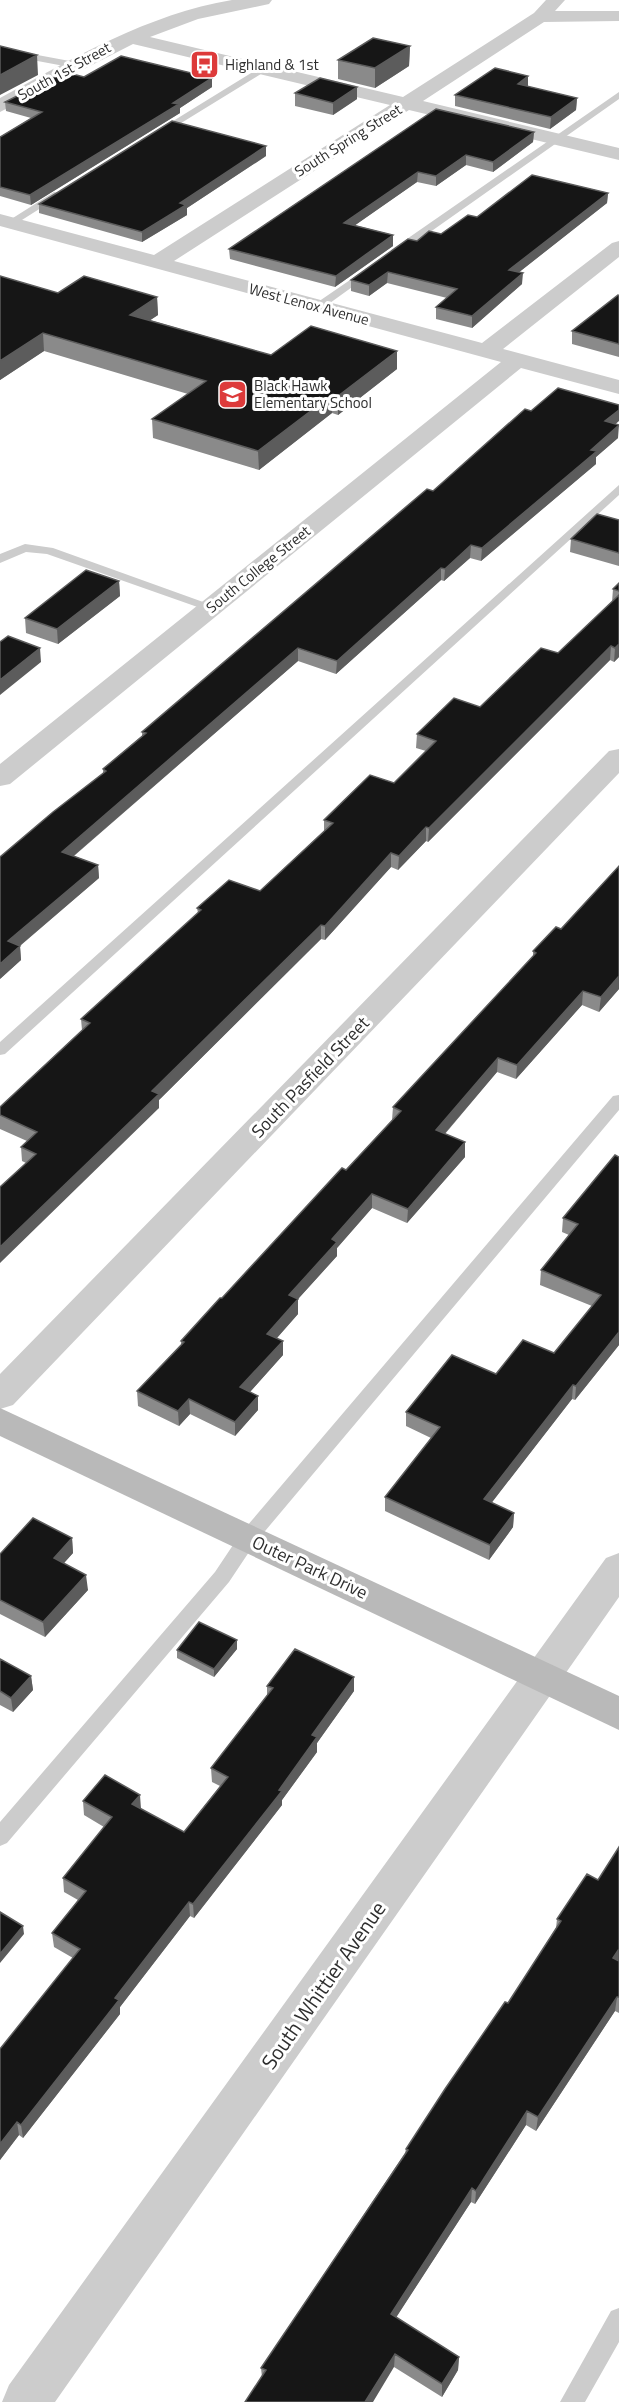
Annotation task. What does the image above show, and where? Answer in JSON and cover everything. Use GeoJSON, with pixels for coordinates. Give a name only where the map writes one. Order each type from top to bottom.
{"type":"FeatureCollection","features":[{"type":"Feature","properties":{"kind":"street","name":"South 1st Street"},"geometry":{"type":"LineString","coordinates":[[0,106],[129,37],[193,13],[263,0]]}},
{"type":"Feature","properties":{"kind":"street","name":"South Spring Street"},"geometry":{"type":"LineString","coordinates":[[156,263],[405,103],[534,10],[556,0]]}},
{"type":"Feature","properties":{"kind":"street"},"geometry":{"type":"LineString","coordinates":[[534,10],[619,16]]}},
{"type":"Feature","properties":{"kind":"street"},"geometry":{"type":"LineString","coordinates":[[129,37],[619,154]]}},
{"type":"Feature","properties":{"kind":"street","name":"West Lenox Avenue"},"geometry":{"type":"LineString","coordinates":[[5,221],[619,387]]}},
{"type":"Feature","properties":{"kind":"street"},"geometry":{"type":"LineString","coordinates":[[486,351],[619,247]]}},
{"type":"Feature","properties":{"kind":"street","name":"South College Street"},"geometry":{"type":"LineString","coordinates":[[0,778],[517,360]]}},
{"type":"Feature","properties":{"kind":"street","name":"South Pasfield Street"},"geometry":{"type":"LineString","coordinates":[[0,1396],[619,757]]}},
{"type":"Feature","properties":{"kind":"street","name":"Outer Park Drive"},"geometry":{"type":"LineString","coordinates":[[0,1421],[619,1714]]}},
{"type":"Feature","properties":{"kind":"street","name":"South Whittier Avenue"},"geometry":{"type":"LineString","coordinates":[[26,2402],[619,1568]]}},
{"type":"Feature","properties":{"kind":"lane"},"geometry":{"type":"LineString","coordinates":[[0,51],[75,65]]}},
{"type":"Feature","properties":{"kind":"lane"},"geometry":{"type":"LineString","coordinates":[[149,139],[264,69]]}},
{"type":"Feature","properties":{"kind":"lane"},"geometry":{"type":"LineString","coordinates":[[384,259],[554,138],[567,132],[619,95]]}},
{"type":"Feature","properties":{"kind":"lane"},"geometry":{"type":"LineString","coordinates":[[5,221],[70,187]]}},
{"type":"Feature","properties":{"kind":"lane"},"geometry":{"type":"LineString","coordinates":[[319,306],[375,266]]}},
{"type":"Feature","properties":{"kind":"lane"},"geometry":{"type":"LineString","coordinates":[[0,1050],[619,489]]}},
{"type":"Feature","properties":{"kind":"lane"},"geometry":{"type":"LineString","coordinates":[[0,559],[25,548],[50,551],[212,607]]}},
{"type":"Feature","properties":{"kind":"lane"},"geometry":{"type":"LineString","coordinates":[[0,1837],[222,1577],[249,1539],[619,1100]]}},
{"type":"Feature","properties":{"kind":"lane"},"geometry":{"type":"LineString","coordinates":[[572,2402],[619,2319]]}},
{"type":"Feature","properties":{"kind":"building"},"geometry":{"type":"Polygon","coordinates":[[[373,38],[410,46],[375,68],[338,60],[373,38]]]}},
{"type":"Feature","properties":{"kind":"building"},"geometry":{"type":"Polygon","coordinates":[[[0,46],[37,55],[0,75],[0,46]]]}},
{"type":"Feature","properties":{"kind":"building"},"geometry":{"type":"Polygon","coordinates":[[[121,56],[212,78],[173,103],[179,104],[30,195],[0,187],[0,137],[42,112],[5,102],[65,72],[84,77],[121,56]]]}},
{"type":"Feature","properties":{"kind":"building"},"geometry":{"type":"Polygon","coordinates":[[[495,68],[528,76],[518,84],[577,98],[551,117],[455,95],[495,68]]]}},
{"type":"Feature","properties":{"kind":"building"},"geometry":{"type":"Polygon","coordinates":[[[320,78],[357,87],[333,103],[295,93],[320,78]]]}},
{"type":"Feature","properties":{"kind":"building"},"geometry":{"type":"Polygon","coordinates":[[[436,109],[534,132],[493,162],[466,155],[436,176],[418,172],[344,223],[393,235],[336,276],[229,249],[436,109]]]}},
{"type":"Feature","properties":{"kind":"building"},"geometry":{"type":"Polygon","coordinates":[[[172,121],[266,146],[180,203],[186,205],[142,232],[39,204],[172,121]]]}},
{"type":"Feature","properties":{"kind":"building"},"geometry":{"type":"Polygon","coordinates":[[[532,175],[608,193],[509,270],[523,273],[472,316],[436,307],[457,289],[388,272],[369,285],[351,280],[408,239],[417,241],[429,231],[441,234],[468,215],[477,217],[532,175]]]}},
{"type":"Feature","properties":{"kind":"building"},"geometry":{"type":"Polygon","coordinates":[[[0,276],[58,293],[84,276],[157,297],[130,315],[271,355],[311,326],[397,351],[338,396],[333,394],[258,451],[152,419],[206,381],[43,333],[0,361],[0,276]]]}},
{"type":"Feature","properties":{"kind":"building"},"geometry":{"type":"Polygon","coordinates":[[[618,295],[619,344],[572,331],[618,295]]]}},
{"type":"Feature","properties":{"kind":"building"},"geometry":{"type":"Polygon","coordinates":[[[558,388],[619,405],[619,410],[605,421],[619,425],[591,450],[597,451],[482,548],[471,545],[445,569],[441,568],[337,661],[298,648],[62,852],[98,865],[8,941],[20,946],[0,964],[0,857],[106,771],[103,769],[146,733],[142,732],[427,489],[433,491],[525,409],[531,411],[558,388]]]}},
{"type":"Feature","properties":{"kind":"building"},"geometry":{"type":"Polygon","coordinates":[[[597,514],[619,520],[619,553],[571,539],[597,514]]]}},
{"type":"Feature","properties":{"kind":"building"},"geometry":{"type":"Polygon","coordinates":[[[86,570],[119,581],[57,629],[25,618],[86,570]]]}},
{"type":"Feature","properties":{"kind":"building"},"geometry":{"type":"Polygon","coordinates":[[[619,583],[619,591],[613,589],[619,583]]]}},
{"type":"Feature","properties":{"kind":"building"},"geometry":{"type":"Polygon","coordinates":[[[619,595],[619,644],[615,648],[611,646],[399,856],[391,853],[325,926],[321,925],[152,1091],[159,1094],[0,1247],[0,1187],[36,1154],[21,1147],[37,1132],[0,1115],[0,1107],[90,1023],[81,1019],[201,910],[197,908],[229,880],[260,891],[333,823],[324,820],[370,775],[394,783],[436,741],[417,734],[454,698],[480,707],[541,648],[558,653],[619,595]]]}},
{"type":"Feature","properties":{"kind":"building"},"geometry":{"type":"Polygon","coordinates":[[[8,636],[40,648],[0,680],[0,642],[8,636]]]}},
{"type":"Feature","properties":{"kind":"building"},"geometry":{"type":"Polygon","coordinates":[[[619,866],[619,976],[601,997],[583,991],[517,1065],[498,1058],[436,1130],[465,1142],[408,1209],[372,1194],[332,1239],[337,1242],[289,1295],[298,1299],[267,1334],[283,1341],[240,1387],[258,1396],[235,1422],[189,1399],[178,1411],[137,1391],[184,1342],[181,1341],[220,1298],[342,1168],[346,1170],[401,1111],[393,1107],[536,953],[533,951],[556,927],[561,929],[619,866]]]}},
{"type":"Feature","properties":{"kind":"building"},"geometry":{"type":"Polygon","coordinates":[[[615,1155],[619,1157],[619,1332],[576,1386],[573,1385],[484,1499],[514,1513],[490,1545],[385,1497],[440,1427],[406,1412],[452,1355],[496,1374],[523,1340],[554,1353],[601,1295],[541,1270],[578,1224],[563,1218],[615,1155]]]}},
{"type":"Feature","properties":{"kind":"building"},"geometry":{"type":"Polygon","coordinates":[[[33,1518],[72,1538],[54,1558],[86,1575],[43,1622],[0,1600],[0,1554],[33,1518]]]}},
{"type":"Feature","properties":{"kind":"building"},"geometry":{"type":"Polygon","coordinates":[[[199,1622],[237,1640],[214,1669],[177,1650],[199,1622]]]}},
{"type":"Feature","properties":{"kind":"building"},"geometry":{"type":"Polygon","coordinates":[[[295,1649],[354,1677],[312,1735],[317,1737],[279,1790],[282,1791],[193,1904],[189,1902],[115,1998],[119,2000],[21,2125],[17,2122],[0,2144],[0,2049],[80,1949],[52,1933],[86,1891],[63,1878],[112,1817],[83,1801],[105,1775],[140,1795],[132,1804],[184,1832],[228,1777],[211,1768],[273,1688],[267,1686],[295,1649]]]}},
{"type":"Feature","properties":{"kind":"building"},"geometry":{"type":"Polygon","coordinates":[[[0,1659],[31,1676],[11,1698],[0,1691],[0,1659]]]}},
{"type":"Feature","properties":{"kind":"building"},"geometry":{"type":"Polygon","coordinates":[[[619,1847],[619,1949],[613,1958],[619,1961],[619,1997],[538,2117],[527,2111],[476,2191],[472,2188],[391,2314],[459,2357],[442,2384],[395,2354],[365,2402],[245,2402],[266,2370],[261,2368],[408,2150],[406,2149],[445,2089],[505,2002],[508,2003],[561,1921],[557,1919],[587,1874],[598,1880],[619,1847]]]}},
{"type":"Feature","properties":{"kind":"building"},"geometry":{"type":"Polygon","coordinates":[[[0,1912],[23,1926],[0,1954],[0,1912]]]}},
{"type":"Feature","properties":{"kind":"place","name":"Highland & 1st"},"geometry":{"type":"Point","coordinates":[204,64]}},
{"type":"Feature","properties":{"kind":"place","name":"Black Hawk Elementary School"},"geometry":{"type":"Point","coordinates":[233,394]}}]}
